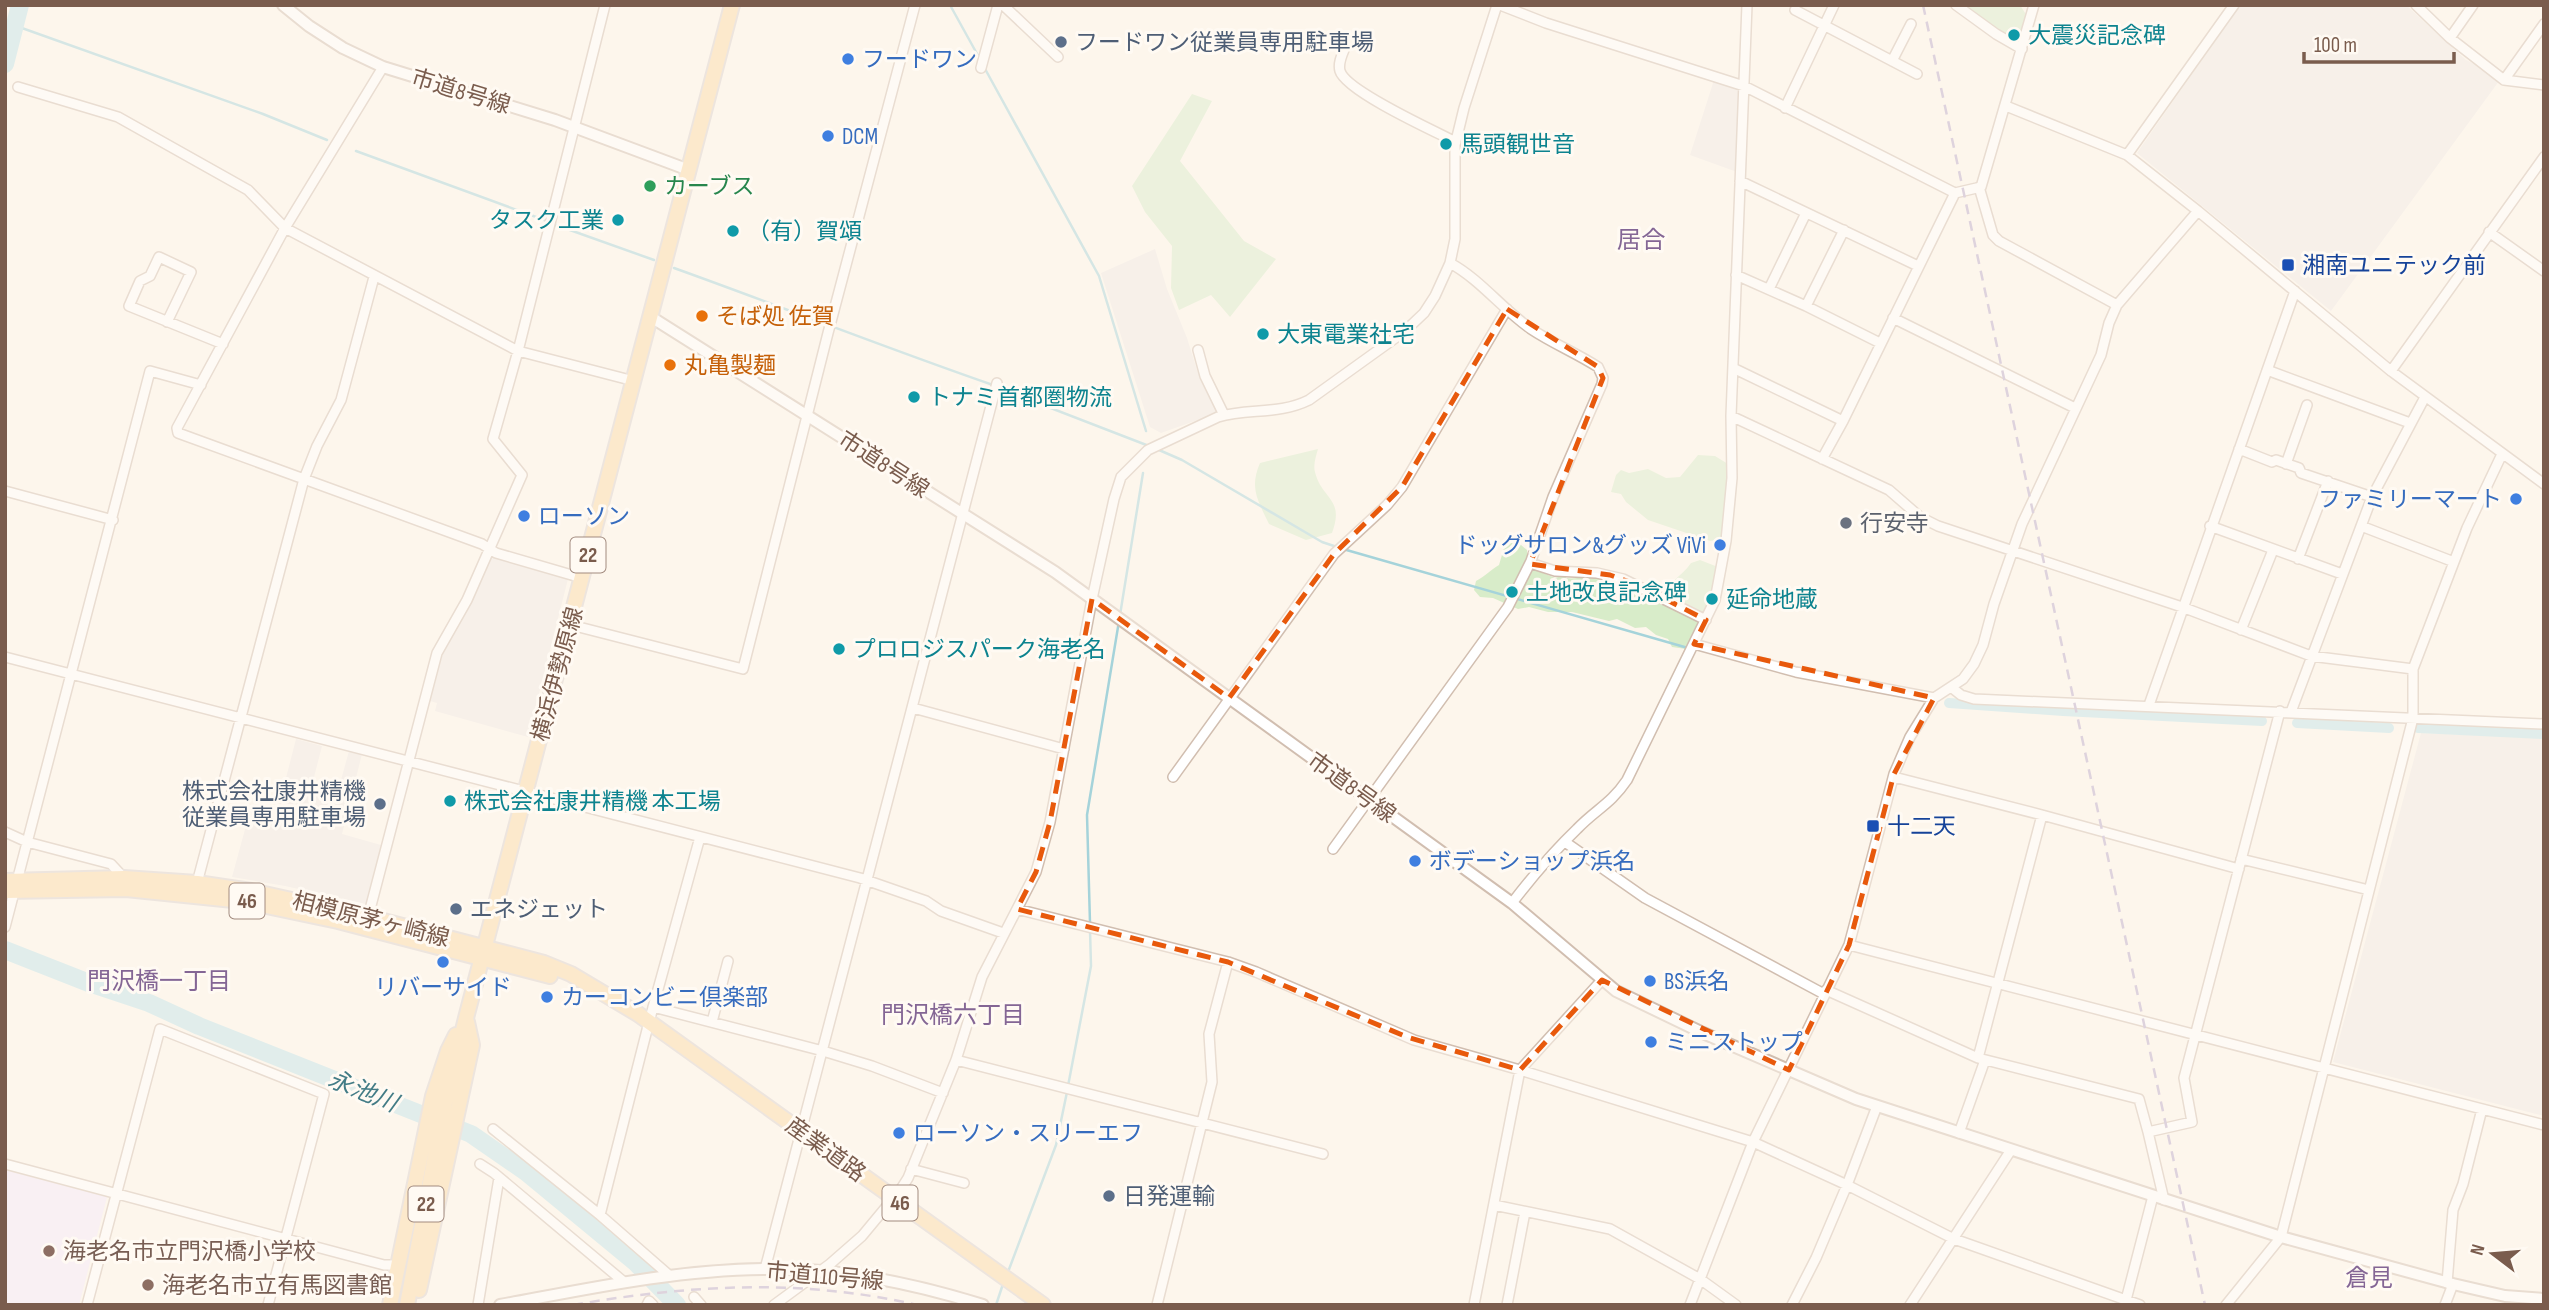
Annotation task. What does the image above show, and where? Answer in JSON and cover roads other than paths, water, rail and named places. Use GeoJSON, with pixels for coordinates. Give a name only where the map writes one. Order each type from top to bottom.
{"type":"FeatureCollection","features":[{"type":"Feature","properties":{"kind":"main road","name":"横浜伊勢原線"},"geometry":{"type":"LineString","coordinates":[[407,1305],[446,1102],[466,1018],[732,5]]}},
{"type":"Feature","properties":{"kind":"main road","name":"相模原茅ヶ崎線"},"geometry":{"type":"LineString","coordinates":[[11,886],[124,878],[197,883],[280,896],[368,917],[483,953]]}},
{"type":"Feature","properties":{"kind":"main road","name":"相模原茅ヶ崎線"},"geometry":{"type":"LineString","coordinates":[[11,886],[126,889],[243,901],[483,953]]}},
{"type":"Feature","properties":{"kind":"main road","name":"産業道路"},"geometry":{"type":"LineString","coordinates":[[483,953],[608,996],[802,1131],[1039,1304]]}},
{"type":"Feature","properties":{"kind":"main road"},"geometry":{"type":"LineString","coordinates":[[390,1305],[425,1137],[446,1102]]}},
{"type":"Feature","properties":{"kind":"main road"},"geometry":{"type":"LineString","coordinates":[[416,1305],[450,1146],[446,1102]]}},
{"type":"Feature","properties":{"kind":"street","name":"市道8号線"},"geometry":{"type":"LineString","coordinates":[[283,5],[343,48],[383,67],[573,127],[689,170]]}},
{"type":"Feature","properties":{"kind":"street"},"geometry":{"type":"LineString","coordinates":[[368,917],[437,653],[467,600],[522,475],[493,439],[518,351],[605,5]]}},
{"type":"Feature","properties":{"kind":"street"},"geometry":{"type":"LineString","coordinates":[[570,625],[743,669],[832,317],[915,5]]}},
{"type":"Feature","properties":{"kind":"street"},"geometry":{"type":"LineString","coordinates":[[981,68],[998,5]]}},
{"type":"Feature","properties":{"kind":"street"},"geometry":{"type":"LineString","coordinates":[[1003,5],[1058,57]]}},
{"type":"Feature","properties":{"kind":"street"},"geometry":{"type":"LineString","coordinates":[[774,1305],[821,1272],[871,1228],[894,1199],[911,1169],[956,1060],[982,977],[1036,872],[1050,822],[1092,599],[1116,489],[1127,469],[1142,454],[1158,444],[1221,416],[1273,412],[1294,407],[1374,355],[1424,313],[1450,263],[1456,220],[1456,142],[1464,108],[1498,5],[1744,86],[1955,193],[1979,187]]}},
{"type":"Feature","properties":{"kind":"street"},"geometry":{"type":"LineString","coordinates":[[1511,903],[1542,865],[1576,830],[1617,794],[1650,735],[1706,620],[1720,579],[1732,478],[1731,416],[1747,5]]}},
{"type":"Feature","properties":{"kind":"street"},"geometry":{"type":"LineString","coordinates":[[1785,108],[1834,5]]}},
{"type":"Feature","properties":{"kind":"street"},"geometry":{"type":"LineString","coordinates":[[1956,5],[2022,49]]}},
{"type":"Feature","properties":{"kind":"street"},"geometry":{"type":"LineString","coordinates":[[2035,5],[1979,187],[1993,235],[1999,241],[2117,305]]}},
{"type":"Feature","properties":{"kind":"street"},"geometry":{"type":"LineString","coordinates":[[2127,155],[2234,5]]}},
{"type":"Feature","properties":{"kind":"street"},"geometry":{"type":"LineString","coordinates":[[2416,5],[2450,38],[2504,80],[2544,85]]}},
{"type":"Feature","properties":{"kind":"street"},"geometry":{"type":"LineString","coordinates":[[2450,38],[2473,5]]}},
{"type":"Feature","properties":{"kind":"street"},"geometry":{"type":"LineString","coordinates":[[1795,10],[1917,74]]}},
{"type":"Feature","properties":{"kind":"street"},"geometry":{"type":"LineString","coordinates":[[1892,61],[1911,24]]}},
{"type":"Feature","properties":{"kind":"street"},"geometry":{"type":"LineString","coordinates":[[2504,80],[2544,24]]}},
{"type":"Feature","properties":{"kind":"street"},"geometry":{"type":"LineString","coordinates":[[1344,50],[1339,64],[1342,75],[1375,100],[1456,142]]}},
{"type":"Feature","properties":{"kind":"street"},"geometry":{"type":"LineString","coordinates":[[383,67],[285,228],[177,428],[178,433],[490,549],[582,578]]}},
{"type":"Feature","properties":{"kind":"street"},"geometry":{"type":"LineString","coordinates":[[18,87],[118,117],[248,190],[285,228],[518,351],[634,381]]}},
{"type":"Feature","properties":{"kind":"street"},"geometry":{"type":"LineString","coordinates":[[2006,106],[2127,155],[2391,371],[2502,454],[2543,481]]}},
{"type":"Feature","properties":{"kind":"street"},"geometry":{"type":"LineString","coordinates":[[2391,371],[2544,157]]}},
{"type":"Feature","properties":{"kind":"street"},"geometry":{"type":"LineString","coordinates":[[1740,181],[1917,266]]}},
{"type":"Feature","properties":{"kind":"street"},"geometry":{"type":"LineString","coordinates":[[1822,459],[1955,193]]}},
{"type":"Feature","properties":{"kind":"street"},"geometry":{"type":"LineString","coordinates":[[1690,1305],[1753,1142],[1849,944],[1894,777],[1910,737],[1934,698],[1963,679],[1974,664],[1983,645],[1994,604],[2022,524],[2101,355],[2109,323],[2117,305],[2198,211]]}},
{"type":"Feature","properties":{"kind":"street"},"geometry":{"type":"LineString","coordinates":[[1769,289],[1806,213]]}},
{"type":"Feature","properties":{"kind":"street"},"geometry":{"type":"LineString","coordinates":[[1805,306],[1844,230]]}},
{"type":"Feature","properties":{"kind":"street"},"geometry":{"type":"LineString","coordinates":[[2488,232],[2544,271]]}},
{"type":"Feature","properties":{"kind":"street"},"geometry":{"type":"LineString","coordinates":[[167,322],[191,272],[159,257],[150,276],[140,281],[129,306],[167,322],[223,344]]}},
{"type":"Feature","properties":{"kind":"street"},"geometry":{"type":"LineString","coordinates":[[1333,849],[1439,705],[1512,598],[1530,563],[1553,497],[1603,378],[1598,367],[1530,328],[1486,288],[1450,263]]}},
{"type":"Feature","properties":{"kind":"street"},"geometry":{"type":"LineString","coordinates":[[1736,275],[1880,343]]}},
{"type":"Feature","properties":{"kind":"street"},"geometry":{"type":"LineString","coordinates":[[197,883],[304,479],[317,446],[341,400],[374,277]]}},
{"type":"Feature","properties":{"kind":"street"},"geometry":{"type":"LineString","coordinates":[[2149,705],[2295,291]]}},
{"type":"Feature","properties":{"kind":"street"},"geometry":{"type":"LineString","coordinates":[[1173,777],[1340,548],[1387,505],[1402,487],[1507,309]]}},
{"type":"Feature","properties":{"kind":"street","name":"市道8号線"},"geometry":{"type":"LineString","coordinates":[[651,317],[1055,572],[1511,903],[1616,991],[1877,1107],[2281,1237],[2504,1300],[2542,1300]]}},
{"type":"Feature","properties":{"kind":"street"},"geometry":{"type":"LineString","coordinates":[[1892,318],[2075,408]]}},
{"type":"Feature","properties":{"kind":"street"},"geometry":{"type":"LineString","coordinates":[[1198,350],[1221,416]]}},
{"type":"Feature","properties":{"kind":"street"},"geometry":{"type":"LineString","coordinates":[[1733,368],[1843,421]]}},
{"type":"Feature","properties":{"kind":"street"},"geometry":{"type":"LineString","coordinates":[[2267,370],[2410,423]]}},
{"type":"Feature","properties":{"kind":"street"},"geometry":{"type":"LineString","coordinates":[[5,927],[11,886],[27,842],[150,371],[201,385]]}},
{"type":"Feature","properties":{"kind":"street"},"geometry":{"type":"LineString","coordinates":[[765,1269],[869,880],[996,386]]}},
{"type":"Feature","properties":{"kind":"street"},"geometry":{"type":"LineString","coordinates":[[2291,712],[2372,497],[2425,397]]}},
{"type":"Feature","properties":{"kind":"street"},"geometry":{"type":"LineString","coordinates":[[2286,464],[2307,405]]}},
{"type":"Feature","properties":{"kind":"street"},"geometry":{"type":"LineString","coordinates":[[1731,416],[1889,490],[1929,522],[2182,607],[2311,656],[2413,668]]}},
{"type":"Feature","properties":{"kind":"street"},"geometry":{"type":"LineString","coordinates":[[2239,449],[2299,468],[2301,472],[2372,497]]}},
{"type":"Feature","properties":{"kind":"street"},"geometry":{"type":"LineString","coordinates":[[2226,1305],[2281,1237],[2413,718],[2413,668],[2466,527],[2502,454]]}},
{"type":"Feature","properties":{"kind":"street"},"geometry":{"type":"LineString","coordinates":[[2298,559],[2328,481]]}},
{"type":"Feature","properties":{"kind":"street"},"geometry":{"type":"LineString","coordinates":[[5,491],[113,520]]}},
{"type":"Feature","properties":{"kind":"street"},"geometry":{"type":"LineString","coordinates":[[2210,526],[2342,574]]}},
{"type":"Feature","properties":{"kind":"street"},"geometry":{"type":"LineString","coordinates":[[2361,526],[2454,562]]}},
{"type":"Feature","properties":{"kind":"street"},"geometry":{"type":"LineString","coordinates":[[2241,630],[2273,550]]}},
{"type":"Feature","properties":{"kind":"street"},"geometry":{"type":"LineString","coordinates":[[1530,563],[1555,571],[1597,573],[1623,579],[1706,620]]}},
{"type":"Feature","properties":{"kind":"street"},"geometry":{"type":"LineString","coordinates":[[1694,644],[1797,672],[1934,698]]}},
{"type":"Feature","properties":{"kind":"street"},"geometry":{"type":"LineString","coordinates":[[5,657],[869,880],[926,901],[941,911],[1003,933]]}},
{"type":"Feature","properties":{"kind":"street"},"geometry":{"type":"LineString","coordinates":[[1951,687],[1961,695],[1974,699],[2544,724]]}},
{"type":"Feature","properties":{"kind":"street"},"geometry":{"type":"LineString","coordinates":[[913,708],[1064,749]]}},
{"type":"Feature","properties":{"kind":"street"},"geometry":{"type":"LineString","coordinates":[[2148,1132],[2192,1122],[2184,1078],[2280,711]]}},
{"type":"Feature","properties":{"kind":"street"},"geometry":{"type":"LineString","coordinates":[[1894,777],[2239,869]]}},
{"type":"Feature","properties":{"kind":"street"},"geometry":{"type":"LineString","coordinates":[[1959,1133],[1982,1058],[1996,984],[2042,815]]}},
{"type":"Feature","properties":{"kind":"street"},"geometry":{"type":"LineString","coordinates":[[5,832],[27,842],[111,864],[124,878]]}},
{"type":"Feature","properties":{"kind":"street"},"geometry":{"type":"LineString","coordinates":[[600,1215],[700,837]]}},
{"type":"Feature","properties":{"kind":"street"},"geometry":{"type":"LineString","coordinates":[[1565,842],[1645,898],[1825,992],[1982,1058],[2139,1099],[2148,1132],[2158,1198],[2126,1300]]}},
{"type":"Feature","properties":{"kind":"street"},"geometry":{"type":"LineString","coordinates":[[2241,859],[2369,890]]}},
{"type":"Feature","properties":{"kind":"street"},"geometry":{"type":"LineString","coordinates":[[1017,909],[1228,962],[1405,1037],[1753,1142],[1847,1185],[1954,1239],[2140,1305]]}},
{"type":"Feature","properties":{"kind":"street"},"geometry":{"type":"LineString","coordinates":[[1849,944],[2544,1125]]}},
{"type":"Feature","properties":{"kind":"street"},"geometry":{"type":"LineString","coordinates":[[712,1022],[728,961]]}},
{"type":"Feature","properties":{"kind":"street"},"geometry":{"type":"LineString","coordinates":[[1157,1305],[1212,1082],[1209,1034],[1228,962]]}},
{"type":"Feature","properties":{"kind":"street"},"geometry":{"type":"LineString","coordinates":[[1474,1305],[1520,1070],[1602,980]]}},
{"type":"Feature","properties":{"kind":"street"},"geometry":{"type":"LineString","coordinates":[[653,1007],[823,1051],[943,1093]]}},
{"type":"Feature","properties":{"kind":"street"},"geometry":{"type":"LineString","coordinates":[[87,1305],[160,1029],[324,1094],[268,1305]]}},
{"type":"Feature","properties":{"kind":"street"},"geometry":{"type":"LineString","coordinates":[[956,1060],[1323,1154]]}},
{"type":"Feature","properties":{"kind":"street"},"geometry":{"type":"LineString","coordinates":[[1792,1305],[1816,1258],[1877,1107]]}},
{"type":"Feature","properties":{"kind":"street"},"geometry":{"type":"LineString","coordinates":[[2445,1305],[2450,1284],[2453,1210],[2463,1184],[2482,1110]]}},
{"type":"Feature","properties":{"kind":"street"},"geometry":{"type":"LineString","coordinates":[[493,1129],[600,1215],[667,1276]]}},
{"type":"Feature","properties":{"kind":"street"},"geometry":{"type":"LineString","coordinates":[[1910,1305],[2011,1150]]}},
{"type":"Feature","properties":{"kind":"street"},"geometry":{"type":"LineString","coordinates":[[5,1164],[384,1265],[399,1265]]}},
{"type":"Feature","properties":{"kind":"street"},"geometry":{"type":"LineString","coordinates":[[480,1164],[627,1281]]}},
{"type":"Feature","properties":{"kind":"street"},"geometry":{"type":"LineString","coordinates":[[911,1169],[964,1183]]}},
{"type":"Feature","properties":{"kind":"street"},"geometry":{"type":"LineString","coordinates":[[478,1305],[499,1178]]}},
{"type":"Feature","properties":{"kind":"street"},"geometry":{"type":"LineString","coordinates":[[1494,1205],[1610,1229],[1700,1279],[1736,1305]]}},
{"type":"Feature","properties":{"kind":"street"},"geometry":{"type":"LineString","coordinates":[[1507,1305],[1525,1212]]}},
{"type":"Feature","properties":{"kind":"street","name":"市道110号線"},"geometry":{"type":"LineString","coordinates":[[627,1281],[765,1269],[821,1272],[937,1291],[983,1305]]}},
{"type":"Feature","properties":{"kind":"street"},"geometry":{"type":"LineString","coordinates":[[500,1305],[627,1281]]}},
{"type":"Feature","properties":{"kind":"waterway","name":"永池川"},"geometry":{"type":"LineString","coordinates":[[5,64],[20,5]]}},
{"type":"Feature","properties":{"kind":"waterway"},"geometry":{"type":"LineString","coordinates":[[950,5],[981,61]]}},
{"type":"Feature","properties":{"kind":"waterway"},"geometry":{"type":"LineString","coordinates":[[5,22],[263,114],[327,140]]}},
{"type":"Feature","properties":{"kind":"waterway"},"geometry":{"type":"LineString","coordinates":[[984,67],[1099,276],[1146,431]]}},
{"type":"Feature","properties":{"kind":"waterway"},"geometry":{"type":"LineString","coordinates":[[356,151],[547,221]]}},
{"type":"Feature","properties":{"kind":"waterway"},"geometry":{"type":"LineString","coordinates":[[553,224],[654,260]]}},
{"type":"Feature","properties":{"kind":"waterway"},"geometry":{"type":"LineString","coordinates":[[674,268],[993,385]]}},
{"type":"Feature","properties":{"kind":"waterway"},"geometry":{"type":"LineString","coordinates":[[999,388],[1149,446]]}},
{"type":"Feature","properties":{"kind":"waterway"},"geometry":{"type":"LineString","coordinates":[[1159,450],[1182,460],[1322,542],[1337,547]]}},
{"type":"Feature","properties":{"kind":"waterway"},"geometry":{"type":"LineString","coordinates":[[1120,615],[1143,473]]}},
{"type":"Feature","properties":{"kind":"waterway"},"geometry":{"type":"LineString","coordinates":[[1343,549],[1688,648]]}},
{"type":"Feature","properties":{"kind":"waterway"},"geometry":{"type":"LineString","coordinates":[[1090,923],[1087,815],[1119,621]]}},
{"type":"Feature","properties":{"kind":"waterway"},"geometry":{"type":"LineString","coordinates":[[1949,703],[2262,721]]}},
{"type":"Feature","properties":{"kind":"waterway"},"geometry":{"type":"LineString","coordinates":[[2297,723],[2389,728]]}},
{"type":"Feature","properties":{"kind":"waterway"},"geometry":{"type":"LineString","coordinates":[[2418,728],[2544,734]]}},
{"type":"Feature","properties":{"kind":"waterway"},"geometry":{"type":"LineString","coordinates":[[1068,1086],[1091,966],[1090,930]]}},
{"type":"Feature","properties":{"kind":"waterway","name":"永池川"},"geometry":{"type":"LineString","coordinates":[[5,950],[149,1003],[199,1026],[471,1134],[526,1172],[635,1262],[677,1305]]}},
{"type":"Feature","properties":{"kind":"waterway"},"geometry":{"type":"LineString","coordinates":[[1008,1272],[1056,1145],[1067,1092]]}},
{"type":"Feature","properties":{"kind":"waterway"},"geometry":{"type":"LineString","coordinates":[[996,1305],[1003,1284]]}},
{"type":"Feature","properties":{"kind":"railway"},"geometry":{"type":"LineString","coordinates":[[1923,5],[2205,1305]]}},
{"type":"Feature","properties":{"kind":"railway"},"geometry":{"type":"LineString","coordinates":[[573,1305],[659,1293],[745,1287],[831,1291],[917,1305]]}},
{"type":"Feature","properties":{"kind":"place","name":"大震災記念碑"},"geometry":{"type":"Point","coordinates":[2014,35]}},
{"type":"Feature","properties":{"kind":"place","name":"フードワン従業員専用駐車場"},"geometry":{"type":"Point","coordinates":[1061,42]}},
{"type":"Feature","properties":{"kind":"place","name":"フードワン"},"geometry":{"type":"Point","coordinates":[848,59]}},
{"type":"Feature","properties":{"kind":"place","name":"DCM"},"geometry":{"type":"Point","coordinates":[828,136]}},
{"type":"Feature","properties":{"kind":"place","name":"馬頭観世音"},"geometry":{"type":"Point","coordinates":[1446,144]}},
{"type":"Feature","properties":{"kind":"place","name":"カーブス"},"geometry":{"type":"Point","coordinates":[650,186]}},
{"type":"Feature","properties":{"kind":"place","name":"タスク工業"},"geometry":{"type":"Point","coordinates":[618,220]}},
{"type":"Feature","properties":{"kind":"place","name":"（有）賀頌"},"geometry":{"type":"Point","coordinates":[733,231]}},
{"type":"Feature","properties":{"kind":"place","name":"湘南ユニテック前"},"geometry":{"type":"Point","coordinates":[2288,265]}},
{"type":"Feature","properties":{"kind":"place","name":"そば処 佐賀"},"geometry":{"type":"Point","coordinates":[702,316]}},
{"type":"Feature","properties":{"kind":"place","name":"大東電業社宅"},"geometry":{"type":"Point","coordinates":[1263,334]}},
{"type":"Feature","properties":{"kind":"place","name":"丸亀製麺"},"geometry":{"type":"Point","coordinates":[670,365]}},
{"type":"Feature","properties":{"kind":"place","name":"トナミ首都圏物流"},"geometry":{"type":"Point","coordinates":[914,397]}},
{"type":"Feature","properties":{"kind":"place","name":"ファミリーマート"},"geometry":{"type":"Point","coordinates":[2516,499]}},
{"type":"Feature","properties":{"kind":"place","name":"ローソン"},"geometry":{"type":"Point","coordinates":[524,516]}},
{"type":"Feature","properties":{"kind":"place","name":"行安寺"},"geometry":{"type":"Point","coordinates":[1846,523]}},
{"type":"Feature","properties":{"kind":"place","name":"ドッグサロン&グッズ ViVi"},"geometry":{"type":"Point","coordinates":[1720,545]}},
{"type":"Feature","properties":{"kind":"place","name":"土地改良記念碑"},"geometry":{"type":"Point","coordinates":[1512,592]}},
{"type":"Feature","properties":{"kind":"place","name":"延命地蔵"},"geometry":{"type":"Point","coordinates":[1712,599]}},
{"type":"Feature","properties":{"kind":"place","name":"プロロジスパーク海老名"},"geometry":{"type":"Point","coordinates":[839,649]}},
{"type":"Feature","properties":{"kind":"place","name":"株式会社康井精機 本工場"},"geometry":{"type":"Point","coordinates":[450,801]}},
{"type":"Feature","properties":{"kind":"place","name":"株式会社康井精機 従業員専用駐車場"},"geometry":{"type":"Point","coordinates":[380,804]}},
{"type":"Feature","properties":{"kind":"place","name":"十二天"},"geometry":{"type":"Point","coordinates":[1873,826]}},
{"type":"Feature","properties":{"kind":"place","name":"ボデーショップ浜名"},"geometry":{"type":"Point","coordinates":[1415,861]}},
{"type":"Feature","properties":{"kind":"place","name":"エネジェット"},"geometry":{"type":"Point","coordinates":[456,909]}},
{"type":"Feature","properties":{"kind":"place","name":"リバーサイド"},"geometry":{"type":"Point","coordinates":[443,962]}},
{"type":"Feature","properties":{"kind":"place","name":"BS浜名"},"geometry":{"type":"Point","coordinates":[1650,981]}},
{"type":"Feature","properties":{"kind":"place","name":"カーコンビニ倶楽部"},"geometry":{"type":"Point","coordinates":[547,997]}},
{"type":"Feature","properties":{"kind":"place","name":"ミニストップ"},"geometry":{"type":"Point","coordinates":[1651,1042]}},
{"type":"Feature","properties":{"kind":"place","name":"ローソン・スリーエフ"},"geometry":{"type":"Point","coordinates":[899,1133]}},
{"type":"Feature","properties":{"kind":"place","name":"日発運輸"},"geometry":{"type":"Point","coordinates":[1109,1196]}},
{"type":"Feature","properties":{"kind":"place","name":"海老名市立門沢橋小学校"},"geometry":{"type":"Point","coordinates":[49,1251]}},
{"type":"Feature","properties":{"kind":"place","name":"海老名市立有馬図書館"},"geometry":{"type":"Point","coordinates":[148,1285]}},
{"type":"Feature","properties":{"kind":"district","name":"居合"},"geometry":{"type":"Point","coordinates":[1641,240]}},
{"type":"Feature","properties":{"kind":"district","name":"門沢橋一丁目"},"geometry":{"type":"Point","coordinates":[159,981]}},
{"type":"Feature","properties":{"kind":"district","name":"門沢橋六丁目"},"geometry":{"type":"Point","coordinates":[953,1015]}},
{"type":"Feature","properties":{"kind":"district","name":"倉見"},"geometry":{"type":"Point","coordinates":[2369,1278]}}]}
